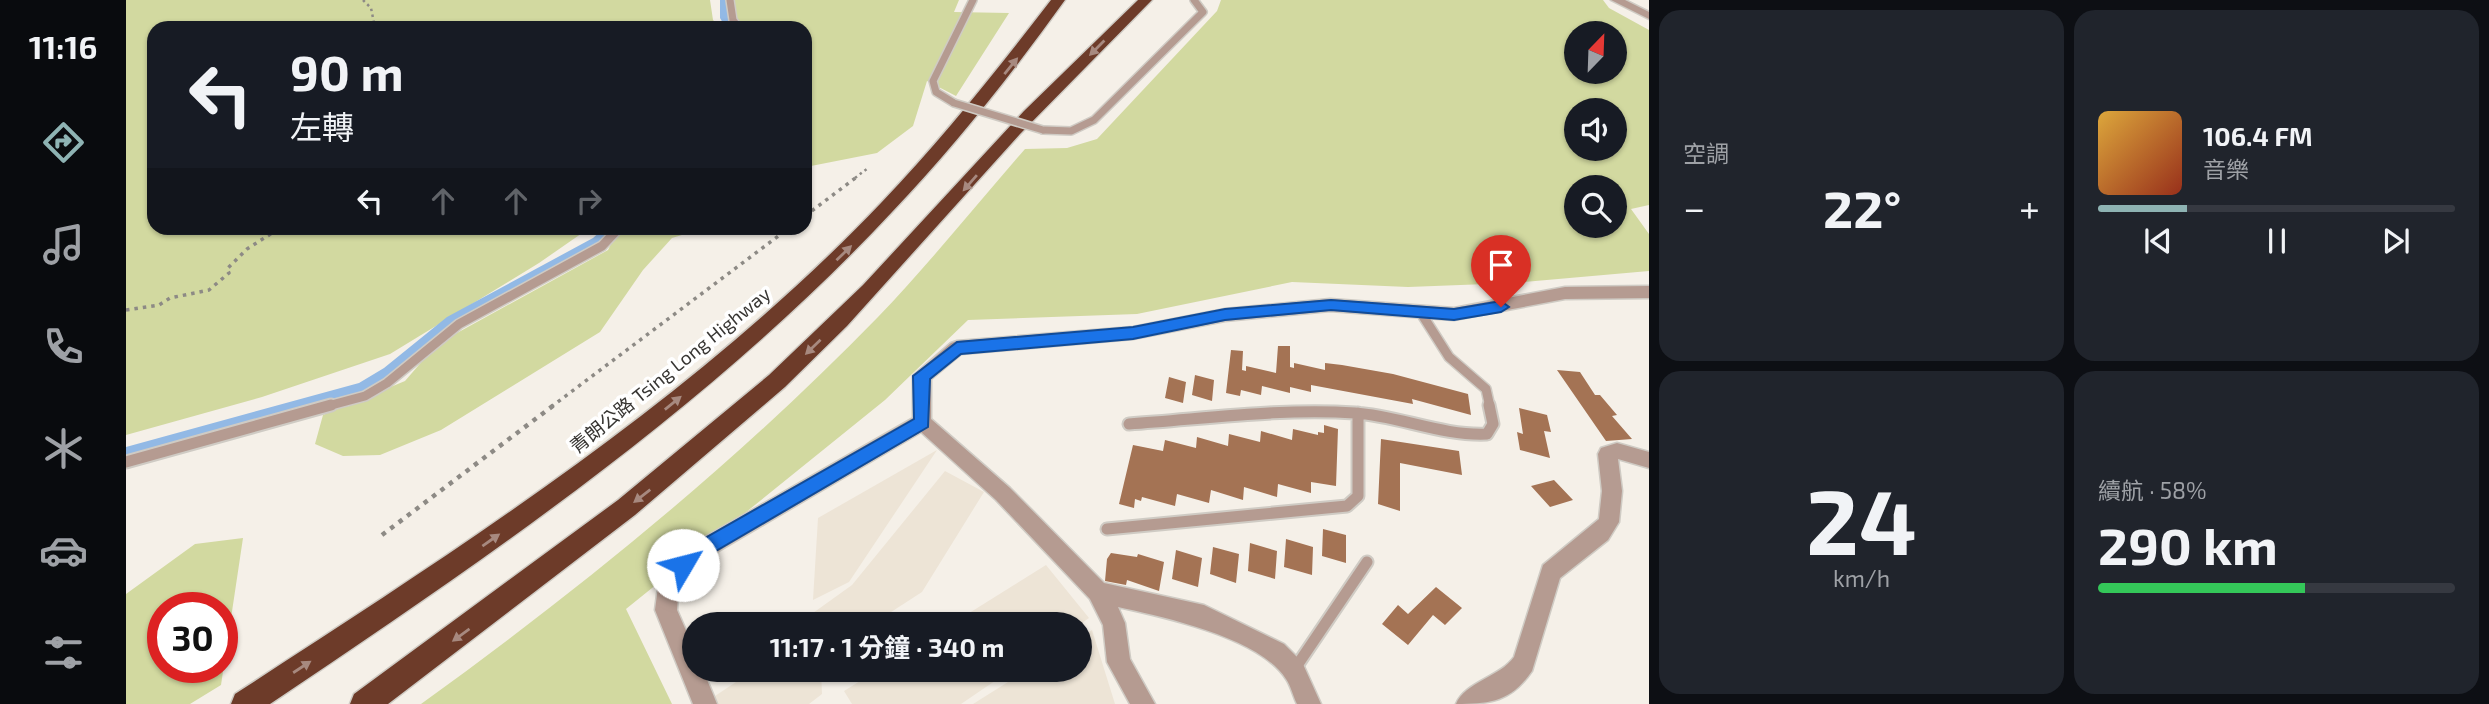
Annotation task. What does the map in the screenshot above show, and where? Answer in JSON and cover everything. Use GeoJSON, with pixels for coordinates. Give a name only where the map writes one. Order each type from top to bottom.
{"type":"FeatureCollection","features":[{"type":"Feature","properties":{"kind":"highway","name":"青朗公路 Tsing Long Highway"},"geometry":{"type":"LineString","coordinates":[[245,704],[512,525],[649,423],[762,329],[842,256],[912,183],[1018,57],[1058,0]]}},
{"type":"Feature","properties":{"kind":"highway"},"geometry":{"type":"LineString","coordinates":[[364,704],[498,608],[649,490],[778,381],[877,286],[1014,131],[1145,0]]}},
{"type":"Feature","properties":{"kind":"street"},"geometry":{"type":"LineString","coordinates":[[1616,0],[1649,16]]}},
{"type":"Feature","properties":{"kind":"street"},"geometry":{"type":"LineString","coordinates":[[1143,704],[1119,662],[1114,623],[1098,593],[1003,494],[922,422],[922,376],[957,348],[1133,333],[1225,315],[1331,305],[1421,313],[1480,311],[1565,293],[1649,292]]}},
{"type":"Feature","properties":{"kind":"street"},"geometry":{"type":"LineString","coordinates":[[705,704],[667,610],[668,579],[698,552],[922,422]]}},
{"type":"Feature","properties":{"kind":"street"},"geometry":{"type":"LineString","coordinates":[[1468,704],[1515,677],[1524,663],[1551,572],[1601,533],[1609,522],[1612,491],[1608,454],[1617,451],[1649,460]]}},
{"type":"Feature","properties":{"kind":"street"},"geometry":{"type":"LineString","coordinates":[[1098,593],[1204,616],[1276,652],[1294,670],[1309,704]]}},
{"type":"Feature","properties":{"kind":"lane"},"geometry":{"type":"LineString","coordinates":[[730,0],[734,21]]}},
{"type":"Feature","properties":{"kind":"lane"},"geometry":{"type":"LineString","coordinates":[[973,0],[933,80],[936,92],[954,103],[1043,130],[1071,131],[1094,120],[1203,12],[1194,0]]}},
{"type":"Feature","properties":{"kind":"lane"},"geometry":{"type":"LineString","coordinates":[[126,462],[365,396],[387,383],[459,324],[602,246],[614,235]]}},
{"type":"Feature","properties":{"kind":"lane"},"geometry":{"type":"LineString","coordinates":[[1129,424],[1304,412],[1357,413],[1477,435],[1492,430],[1486,388],[1449,357],[1421,313]]}},
{"type":"Feature","properties":{"kind":"lane"},"geometry":{"type":"LineString","coordinates":[[1107,529],[1347,506],[1358,496],[1357,413]]}},
{"type":"Feature","properties":{"kind":"lane"},"geometry":{"type":"LineString","coordinates":[[1294,670],[1367,562]]}},
{"type":"Feature","properties":{"kind":"path"},"geometry":{"type":"LineString","coordinates":[[363,0],[371,8],[374,21]]}},
{"type":"Feature","properties":{"kind":"path"},"geometry":{"type":"LineString","coordinates":[[812,211],[868,168]]}},
{"type":"Feature","properties":{"kind":"path"},"geometry":{"type":"LineString","coordinates":[[126,310],[159,305],[170,298],[209,290],[229,273],[227,269],[247,249],[269,235]]}},
{"type":"Feature","properties":{"kind":"path"},"geometry":{"type":"LineString","coordinates":[[382,535],[780,235]]}},
{"type":"Feature","properties":{"kind":"shaded area"},"geometry":{"type":"Polygon","coordinates":[[[937,450],[849,582],[813,600],[818,518],[937,450]]]}},
{"type":"Feature","properties":{"kind":"shaded area"},"geometry":{"type":"Polygon","coordinates":[[[945,471],[984,492],[922,592],[891,612],[814,612],[852,585],[945,471]]]}},
{"type":"Feature","properties":{"kind":"shaded area"},"geometry":{"type":"Polygon","coordinates":[[[1046,565],[1084,612],[971,612],[1046,565]]]}},
{"type":"Feature","properties":{"kind":"shaded area"},"geometry":{"type":"Polygon","coordinates":[[[1092,630],[1115,704],[973,704],[1008,682],[1092,682],[1092,630]]]}},
{"type":"Feature","properties":{"kind":"shaded area"},"geometry":{"type":"Polygon","coordinates":[[[736,682],[822,682],[822,694],[809,704],[715,704],[712,698],[736,682]]]}},
{"type":"Feature","properties":{"kind":"shaded area"},"geometry":{"type":"Polygon","coordinates":[[[859,682],[993,682],[961,704],[852,704],[844,691],[859,682]]]}},
{"type":"Feature","properties":{"kind":"green space"},"geometry":{"type":"Polygon","coordinates":[[[126,0],[710,0],[714,21],[147,21],[147,235],[579,235],[539,263],[390,354],[262,397],[126,435],[126,0]]]}},
{"type":"Feature","properties":{"kind":"green space"},"geometry":{"type":"Polygon","coordinates":[[[734,0],[959,0],[954,12],[1009,13],[956,96],[927,81],[913,126],[877,153],[812,166],[812,21],[739,21],[734,15],[734,0]]]}},
{"type":"Feature","properties":{"kind":"green space"},"geometry":{"type":"Polygon","coordinates":[[[1221,0],[1603,0],[1609,8],[1649,30],[1649,205],[1631,209],[1649,234],[1649,271],[1513,283],[1408,287],[1292,282],[1137,314],[968,320],[885,400],[626,609],[672,704],[421,704],[600,568],[658,521],[770,422],[897,297],[1025,149],[1067,148],[1097,139],[1217,11],[1221,0]]]}},
{"type":"Feature","properties":{"kind":"green space"},"geometry":{"type":"Polygon","coordinates":[[[616,235],[682,235],[672,238],[643,270],[600,332],[441,430],[380,455],[343,456],[315,444],[323,415],[405,381],[437,344],[608,250],[616,235]]]}},
{"type":"Feature","properties":{"kind":"green space"},"geometry":{"type":"Polygon","coordinates":[[[243,538],[235,592],[147,592],[147,683],[221,685],[190,704],[126,704],[126,594],[195,544],[243,538]]]}},
{"type":"Feature","properties":{"kind":"building"},"geometry":{"type":"Polygon","coordinates":[[[1278,346],[1290,346],[1290,367],[1294,368],[1294,363],[1325,370],[1325,363],[1342,365],[1393,374],[1468,394],[1471,415],[1412,399],[1413,404],[1311,385],[1311,392],[1290,387],[1290,393],[1262,386],[1261,395],[1241,390],[1240,396],[1226,393],[1231,350],[1243,351],[1242,370],[1246,371],[1246,366],[1276,373],[1278,346]]]}},
{"type":"Feature","properties":{"kind":"building"},"geometry":{"type":"Polygon","coordinates":[[[1557,370],[1580,372],[1595,395],[1600,395],[1617,415],[1612,416],[1632,439],[1606,441],[1557,370]]]}},
{"type":"Feature","properties":{"kind":"building"},"geometry":{"type":"Polygon","coordinates":[[[1195,375],[1214,380],[1212,401],[1192,395],[1195,375]]]}},
{"type":"Feature","properties":{"kind":"building"},"geometry":{"type":"Polygon","coordinates":[[[1169,377],[1186,382],[1183,403],[1165,398],[1169,377]]]}},
{"type":"Feature","properties":{"kind":"building"},"geometry":{"type":"Polygon","coordinates":[[[1519,408],[1547,415],[1551,432],[1544,431],[1550,458],[1520,450],[1517,432],[1523,434],[1519,408]]]}},
{"type":"Feature","properties":{"kind":"building"},"geometry":{"type":"Polygon","coordinates":[[[1324,425],[1338,429],[1336,486],[1311,482],[1311,493],[1278,484],[1277,497],[1244,487],[1243,500],[1211,490],[1209,503],[1177,494],[1175,506],[1142,497],[1141,501],[1135,499],[1134,508],[1119,504],[1133,445],[1163,451],[1165,440],[1196,448],[1197,437],[1228,446],[1229,434],[1260,442],[1261,431],[1292,440],[1293,429],[1318,435],[1318,432],[1324,433],[1324,425]]]}},
{"type":"Feature","properties":{"kind":"building"},"geometry":{"type":"Polygon","coordinates":[[[1381,439],[1459,451],[1462,475],[1400,463],[1400,511],[1378,504],[1381,439]]]}},
{"type":"Feature","properties":{"kind":"building"},"geometry":{"type":"Polygon","coordinates":[[[1554,480],[1573,500],[1550,507],[1531,486],[1554,480]]]}},
{"type":"Feature","properties":{"kind":"building"},"geometry":{"type":"Polygon","coordinates":[[[1323,529],[1346,535],[1346,563],[1322,556],[1323,529]]]}},
{"type":"Feature","properties":{"kind":"building"},"geometry":{"type":"Polygon","coordinates":[[[1286,539],[1313,547],[1312,575],[1284,567],[1286,539]]]}},
{"type":"Feature","properties":{"kind":"building"},"geometry":{"type":"Polygon","coordinates":[[[1250,543],[1277,551],[1275,579],[1248,571],[1250,543]]]}},
{"type":"Feature","properties":{"kind":"building"},"geometry":{"type":"Polygon","coordinates":[[[1213,547],[1239,554],[1236,583],[1210,574],[1213,547]]]}},
{"type":"Feature","properties":{"kind":"building"},"geometry":{"type":"Polygon","coordinates":[[[1176,550],[1202,558],[1198,587],[1172,579],[1176,550]]]}},
{"type":"Feature","properties":{"kind":"building"},"geometry":{"type":"Polygon","coordinates":[[[1111,553],[1137,557],[1138,554],[1164,562],[1159,591],[1127,580],[1126,585],[1105,581],[1107,559],[1111,553]]]}},
{"type":"Feature","properties":{"kind":"building"},"geometry":{"type":"Polygon","coordinates":[[[1436,587],[1462,608],[1445,625],[1433,615],[1408,645],[1382,624],[1398,605],[1408,614],[1436,587]]]}},
{"type":"Feature","properties":{"kind":"waterway"},"geometry":{"type":"LineString","coordinates":[[726,0],[728,21]]}},
{"type":"Feature","properties":{"kind":"waterway"},"geometry":{"type":"LineString","coordinates":[[126,456],[365,389],[391,373],[454,322],[599,242],[606,235]]}},
{"type":"Feature","properties":{"kind":"route"},"geometry":{"type":"LineString","coordinates":[[683,565],[698,552],[922,422],[922,376],[957,348],[1133,333],[1225,315],[1331,305],[1454,314],[1501,307]]}}]}
